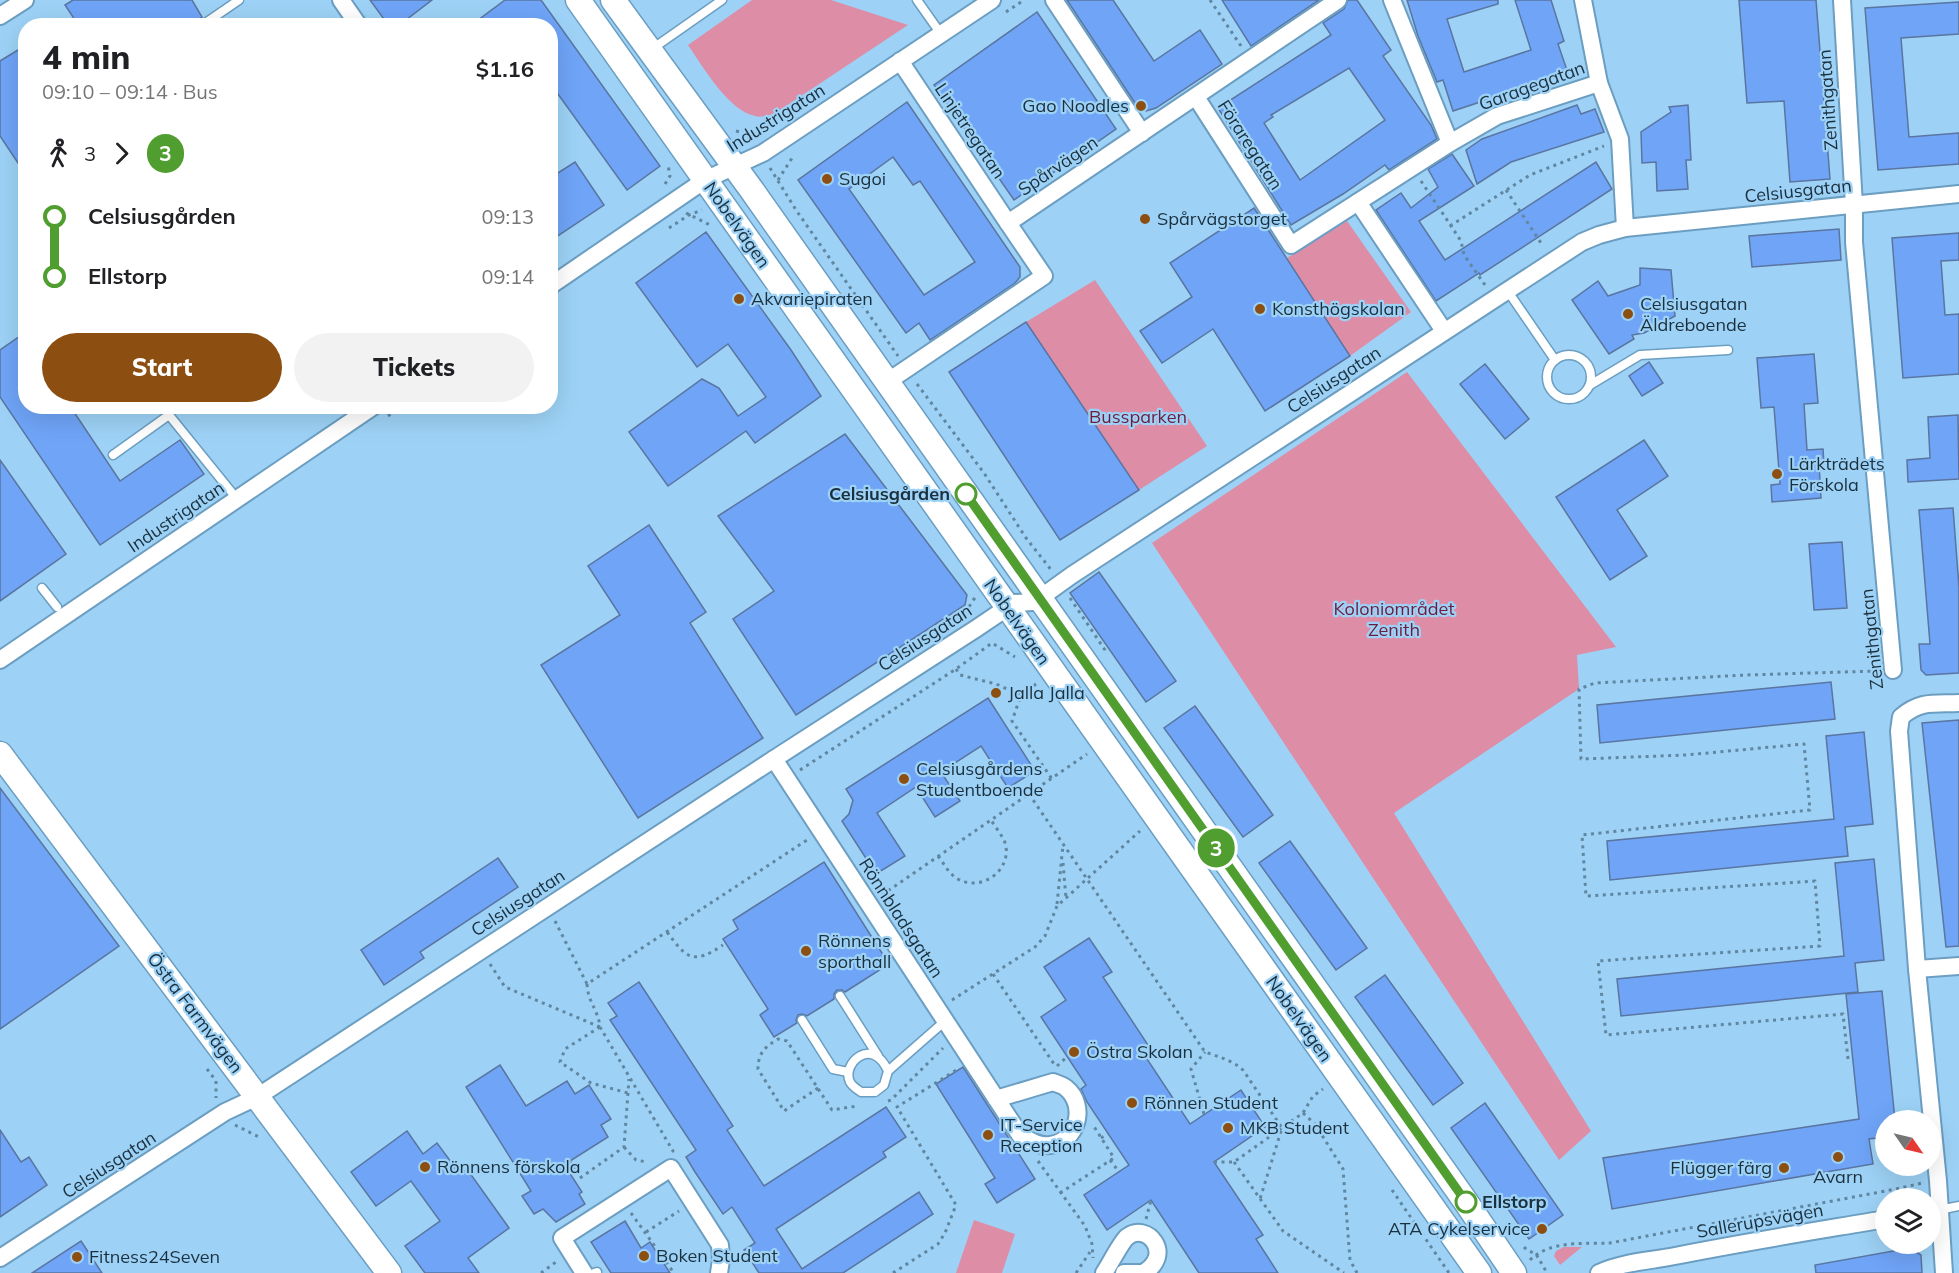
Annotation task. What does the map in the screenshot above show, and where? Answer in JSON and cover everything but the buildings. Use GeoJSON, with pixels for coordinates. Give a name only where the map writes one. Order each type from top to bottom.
{"type":"FeatureCollection","features":[{"type":"Feature","properties":{"kind":"main road","name":"Nobelvägen"},"geometry":{"type":"LineString","coordinates":[[578,0],[1479,1273]]}},
{"type":"Feature","properties":{"kind":"main road","name":"Nobelvägen"},"geometry":{"type":"LineString","coordinates":[[613,0],[735,167],[1514,1273]]}},
{"type":"Feature","properties":{"kind":"main road","name":"Östra Farmvägen"},"geometry":{"type":"LineString","coordinates":[[0,754],[389,1273]]}},
{"type":"Feature","properties":{"kind":"street"},"geometry":{"type":"LineString","coordinates":[[0,16],[25,0]]}},
{"type":"Feature","properties":{"kind":"street"},"geometry":{"type":"LineString","coordinates":[[340,0],[353,18]]}},
{"type":"Feature","properties":{"kind":"street","name":"Industrigatan"},"geometry":{"type":"LineString","coordinates":[[558,281],[705,180],[763,153],[992,0]]}},
{"type":"Feature","properties":{"kind":"street"},"geometry":{"type":"LineString","coordinates":[[1054,0],[1142,133]]}},
{"type":"Feature","properties":{"kind":"street","name":"Spårvägen"},"geometry":{"type":"LineString","coordinates":[[1008,223],[1338,0]]}},
{"type":"Feature","properties":{"kind":"street"},"geometry":{"type":"LineString","coordinates":[[1392,0],[1450,142]]}},
{"type":"Feature","properties":{"kind":"street"},"geometry":{"type":"LineString","coordinates":[[1583,0],[1599,83]]}},
{"type":"Feature","properties":{"kind":"street","name":"Zenithgatan"},"geometry":{"type":"LineString","coordinates":[[1842,0],[1854,205],[1854,242],[1893,670]]}},
{"type":"Feature","properties":{"kind":"street","name":"Linjetregatan"},"geometry":{"type":"LineString","coordinates":[[900,61],[1008,223]]}},
{"type":"Feature","properties":{"kind":"street","name":"Garagegatan"},"geometry":{"type":"LineString","coordinates":[[1291,245],[1450,142],[1497,116],[1599,83],[1620,140],[1625,228]]}},
{"type":"Feature","properties":{"kind":"street","name":"Föraregatan"},"geometry":{"type":"LineString","coordinates":[[1196,97],[1291,245]]}},
{"type":"Feature","properties":{"kind":"street","name":"Celsiusgatan"},"geometry":{"type":"LineString","coordinates":[[0,1258],[225,1112],[257,1097],[1007,607],[1014,603],[1033,602],[1040,598],[1582,242],[1625,228],[1959,194]]}},
{"type":"Feature","properties":{"kind":"street"},"geometry":{"type":"LineString","coordinates":[[1358,202],[1444,331]]}},
{"type":"Feature","properties":{"kind":"street"},"geometry":{"type":"LineString","coordinates":[[887,382],[1044,276],[1008,223]]}},
{"type":"Feature","properties":{"kind":"street","name":"Industrigatan"},"geometry":{"type":"LineString","coordinates":[[0,660],[362,414]]}},
{"type":"Feature","properties":{"kind":"street"},"geometry":{"type":"LineString","coordinates":[[1937,1188],[1917,969],[1899,731],[1901,717],[1912,707],[1923,704],[1959,703]]}},
{"type":"Feature","properties":{"kind":"street","name":"Rönnbladsgatan"},"geometry":{"type":"LineString","coordinates":[[774,759],[1020,1135]]}},
{"type":"Feature","properties":{"kind":"street"},"geometry":{"type":"LineString","coordinates":[[1917,969],[1959,966]]}},
{"type":"Feature","properties":{"kind":"street"},"geometry":{"type":"LineString","coordinates":[[996,1099],[1053,1082],[1066,1088],[1075,1101],[1079,1114],[1074,1129],[1064,1140],[1044,1145],[1020,1135]]}},
{"type":"Feature","properties":{"kind":"street"},"geometry":{"type":"LineString","coordinates":[[592,1273],[562,1238],[670,1168],[720,1245],[719,1273]]}},
{"type":"Feature","properties":{"kind":"street","name":"Sallerupsvägen"},"geometry":{"type":"LineString","coordinates":[[1599,1273],[1614,1266],[1637,1268],[1719,1247],[1875,1221]]}},
{"type":"Feature","properties":{"kind":"street"},"geometry":{"type":"LineString","coordinates":[[1104,1273],[1125,1238],[1135,1233],[1147,1235],[1153,1239],[1158,1251],[1157,1260],[1151,1268],[1142,1273],[1124,1273]]}},
{"type":"Feature","properties":{"kind":"street"},"geometry":{"type":"LineString","coordinates":[[1941,1252],[1944,1273]]}},
{"type":"Feature","properties":{"kind":"lane"},"geometry":{"type":"LineString","coordinates":[[213,18],[239,0]]}},
{"type":"Feature","properties":{"kind":"lane"},"geometry":{"type":"LineString","coordinates":[[649,51],[722,0]]}},
{"type":"Feature","properties":{"kind":"lane"},"geometry":{"type":"LineString","coordinates":[[917,0],[941,34]]}},
{"type":"Feature","properties":{"kind":"lane"},"geometry":{"type":"LineString","coordinates":[[1500,294],[1555,360]]}},
{"type":"Feature","properties":{"kind":"lane"},"geometry":{"type":"LineString","coordinates":[[1590,385],[1591,371],[1582,359],[1568,355],[1555,360],[1547,372],[1548,388],[1553,394],[1559,398],[1574,399],[1581,396],[1590,385],[1640,355],[1728,350]]}},
{"type":"Feature","properties":{"kind":"lane"},"geometry":{"type":"LineString","coordinates":[[113,455],[170,415],[237,499]]}},
{"type":"Feature","properties":{"kind":"lane"},"geometry":{"type":"LineString","coordinates":[[42,588],[57,606]]}},
{"type":"Feature","properties":{"kind":"lane"},"geometry":{"type":"LineString","coordinates":[[840,996],[878,1056],[884,1061],[888,1071]]}},
{"type":"Feature","properties":{"kind":"lane"},"geometry":{"type":"LineString","coordinates":[[878,1056],[868,1054],[853,1061],[848,1072],[850,1083],[861,1092],[875,1092],[884,1085],[888,1071],[941,1015]]}},
{"type":"Feature","properties":{"kind":"lane"},"geometry":{"type":"LineString","coordinates":[[802,1020],[833,1069],[848,1072]]}},
{"type":"Feature","properties":{"kind":"lane"},"geometry":{"type":"LineString","coordinates":[[1941,1210],[1959,1206]]}},
{"type":"Feature","properties":{"kind":"path"},"geometry":{"type":"LineString","coordinates":[[1210,0],[1251,59]]}},
{"type":"Feature","properties":{"kind":"path"},"geometry":{"type":"LineString","coordinates":[[1450,226],[1530,175],[1620,140]]}},
{"type":"Feature","properties":{"kind":"path"},"geometry":{"type":"LineString","coordinates":[[1412,168],[1461,241],[1464,255],[1500,294]]}},
{"type":"Feature","properties":{"kind":"path"},"geometry":{"type":"LineString","coordinates":[[1506,190],[1552,260]]}},
{"type":"Feature","properties":{"kind":"path"},"geometry":{"type":"LineString","coordinates":[[786,778],[956,669],[992,643],[1020,659]]}},
{"type":"Feature","properties":{"kind":"path"},"geometry":{"type":"LineString","coordinates":[[956,669],[960,675],[996,684],[1021,695]]}},
{"type":"Feature","properties":{"kind":"path"},"geometry":{"type":"LineString","coordinates":[[1848,1059],[1843,1014],[1606,1035],[1598,961],[1820,946],[1815,881],[1586,896],[1582,835],[1810,810],[1804,744],[1686,755],[1581,759],[1579,689],[1595,683],[1893,670]]}},
{"type":"Feature","properties":{"kind":"path"},"geometry":{"type":"LineString","coordinates":[[1038,683],[1021,695],[1012,721],[1052,779]]}},
{"type":"Feature","properties":{"kind":"path"},"geometry":{"type":"LineString","coordinates":[[869,904],[1089,753]]}},
{"type":"Feature","properties":{"kind":"path"},"geometry":{"type":"LineString","coordinates":[[1029,794],[1205,1052],[1236,1063],[1282,1128]]}},
{"type":"Feature","properties":{"kind":"path"},"geometry":{"type":"LineString","coordinates":[[938,856],[954,877],[962,881],[980,883],[992,878],[1000,870],[1006,851],[1004,841],[991,820]]}},
{"type":"Feature","properties":{"kind":"path"},"geometry":{"type":"LineString","coordinates":[[1057,906],[1141,830]]}},
{"type":"Feature","properties":{"kind":"path"},"geometry":{"type":"LineString","coordinates":[[587,984],[821,831]]}},
{"type":"Feature","properties":{"kind":"path"},"geometry":{"type":"LineString","coordinates":[[941,1015],[1035,947],[1044,936],[1057,906],[1063,844]]}},
{"type":"Feature","properties":{"kind":"path"},"geometry":{"type":"LineString","coordinates":[[1062,852],[1066,898]]}},
{"type":"Feature","properties":{"kind":"path"},"geometry":{"type":"LineString","coordinates":[[547,908],[560,928],[587,984],[588,997],[599,1014],[600,1027],[673,1150],[666,1155]]}},
{"type":"Feature","properties":{"kind":"path"},"geometry":{"type":"LineString","coordinates":[[667,932],[681,951],[690,957],[709,954],[723,945]]}},
{"type":"Feature","properties":{"kind":"path"},"geometry":{"type":"LineString","coordinates":[[482,950],[505,987],[600,1027]]}},
{"type":"Feature","properties":{"kind":"path"},"geometry":{"type":"LineString","coordinates":[[600,1027],[565,1049],[560,1062],[591,1083],[628,1093]]}},
{"type":"Feature","properties":{"kind":"path"},"geometry":{"type":"LineString","coordinates":[[778,1039],[765,1047],[760,1054],[758,1069],[784,1111],[818,1088]]}},
{"type":"Feature","properties":{"kind":"path"},"geometry":{"type":"LineString","coordinates":[[1204,1114],[1191,1069],[1205,1052]]}},
{"type":"Feature","properties":{"kind":"path"},"geometry":{"type":"LineString","coordinates":[[1056,1067],[1067,1057]]}},
{"type":"Feature","properties":{"kind":"path"},"geometry":{"type":"LineString","coordinates":[[893,1273],[938,1244],[956,1205],[897,1107],[971,1061]]}},
{"type":"Feature","properties":{"kind":"path"},"geometry":{"type":"LineString","coordinates":[[630,1077],[624,1147],[636,1160],[652,1162]]}},
{"type":"Feature","properties":{"kind":"path"},"geometry":{"type":"LineString","coordinates":[[1214,1162],[1234,1162],[1303,1113],[1312,1096],[1323,1089]]}},
{"type":"Feature","properties":{"kind":"path"},"geometry":{"type":"LineString","coordinates":[[1303,1113],[1315,1124],[1343,1169],[1350,1260],[1357,1273]]}},
{"type":"Feature","properties":{"kind":"path"},"geometry":{"type":"LineString","coordinates":[[1260,1199],[1282,1128]]}},
{"type":"Feature","properties":{"kind":"path"},"geometry":{"type":"LineString","coordinates":[[1101,1138],[1108,1134]]}},
{"type":"Feature","properties":{"kind":"path"},"geometry":{"type":"LineString","coordinates":[[1020,1135],[1085,1226],[1092,1244],[1093,1259]]}},
{"type":"Feature","properties":{"kind":"path"},"geometry":{"type":"LineString","coordinates":[[580,1178],[624,1147]]}},
{"type":"Feature","properties":{"kind":"path"},"geometry":{"type":"LineString","coordinates":[[1110,1160],[1119,1172]]}},
{"type":"Feature","properties":{"kind":"path"},"geometry":{"type":"LineString","coordinates":[[1234,1162],[1283,1231],[1344,1273]]}},
{"type":"Feature","properties":{"kind":"path"},"geometry":{"type":"LineString","coordinates":[[1536,1254],[1562,1244],[1610,1243],[1896,1189],[1917,1183],[1938,1181]]}},
{"type":"Feature","properties":{"kind":"path"},"geometry":{"type":"LineString","coordinates":[[622,1199],[674,1273]]}},
{"type":"Feature","properties":{"kind":"path"},"geometry":{"type":"LineString","coordinates":[[1146,1219],[1151,1200]]}},
{"type":"Feature","properties":{"kind":"path"},"geometry":{"type":"LineString","coordinates":[[646,1232],[693,1202]]}},
{"type":"Feature","properties":{"kind":"path"},"geometry":{"type":"LineString","coordinates":[[1076,1273],[1091,1250]]}},
{"type":"Feature","properties":{"kind":"green space"},"geometry":{"type":"Polygon","coordinates":[[[752,0],[831,0],[908,25],[774,114],[757,117],[745,112],[726,97],[688,45],[752,0]]]}},
{"type":"Feature","properties":{"kind":"green space"},"geometry":{"type":"Polygon","coordinates":[[[1347,221],[1411,312],[1350,356],[1287,258],[1347,221]]]}},
{"type":"Feature","properties":{"kind":"green space","name":"Bussparken"},"geometry":{"type":"Polygon","coordinates":[[[1095,280],[1207,446],[1139,490],[1026,322],[1095,280]]]}},
{"type":"Feature","properties":{"kind":"green space","name":"Koloniområdet Zenith"},"geometry":{"type":"Polygon","coordinates":[[[1407,372],[1616,647],[1577,655],[1579,689],[1394,813],[1591,1131],[1559,1160],[1152,543],[1407,372]]]}},
{"type":"Feature","properties":{"kind":"green space"},"geometry":{"type":"Polygon","coordinates":[[[974,1220],[1015,1234],[1002,1273],[956,1273],[974,1220]]]}},
{"type":"Feature","properties":{"kind":"green space"},"geometry":{"type":"Polygon","coordinates":[[[1564,1247],[1582,1247],[1560,1265],[1554,1256],[1556,1251],[1564,1247]]]}},
{"type":"Feature","properties":{"kind":"bus line","name":"3"},"geometry":{"type":"LineString","coordinates":[[966,494],[1466,1202]]}},
{"type":"Feature","properties":{"kind":"place","name":"Gao Noodles"},"geometry":{"type":"Point","coordinates":[1141,106]}},
{"type":"Feature","properties":{"kind":"place","name":"Sugoi"},"geometry":{"type":"Point","coordinates":[827,179]}},
{"type":"Feature","properties":{"kind":"place","name":"Spårvägstorget"},"geometry":{"type":"Point","coordinates":[1145,219]}},
{"type":"Feature","properties":{"kind":"place","name":"Akvariepiraten"},"geometry":{"type":"Point","coordinates":[739,299]}},
{"type":"Feature","properties":{"kind":"place","name":"Konsthögskolan"},"geometry":{"type":"Point","coordinates":[1260,309]}},
{"type":"Feature","properties":{"kind":"place","name":"Celsiusgatan Äldreboende"},"geometry":{"type":"Point","coordinates":[1628,314]}},
{"type":"Feature","properties":{"kind":"place","name":"Lärkträdets Förskola"},"geometry":{"type":"Point","coordinates":[1777,474]}},
{"type":"Feature","properties":{"kind":"place","name":"Celsiusgården"},"geometry":{"type":"Point","coordinates":[966,494]}},
{"type":"Feature","properties":{"kind":"place","name":"Jalla Jalla"},"geometry":{"type":"Point","coordinates":[996,693]}},
{"type":"Feature","properties":{"kind":"place","name":"Celsiusgårdens Studentboende"},"geometry":{"type":"Point","coordinates":[904,779]}},
{"type":"Feature","properties":{"kind":"place","name":"Rönnens sporthall"},"geometry":{"type":"Point","coordinates":[806,951]}},
{"type":"Feature","properties":{"kind":"place","name":"Östra Skolan"},"geometry":{"type":"Point","coordinates":[1074,1052]}},
{"type":"Feature","properties":{"kind":"place","name":"Rönnen Student"},"geometry":{"type":"Point","coordinates":[1132,1103]}},
{"type":"Feature","properties":{"kind":"place","name":"MKB Student"},"geometry":{"type":"Point","coordinates":[1228,1128]}},
{"type":"Feature","properties":{"kind":"place","name":"IT-Service Reception"},"geometry":{"type":"Point","coordinates":[988,1135]}},
{"type":"Feature","properties":{"kind":"place","name":"Avarn"},"geometry":{"type":"Point","coordinates":[1838,1157]}},
{"type":"Feature","properties":{"kind":"place","name":"Rönnens förskola"},"geometry":{"type":"Point","coordinates":[425,1167]}},
{"type":"Feature","properties":{"kind":"place","name":"Flügger färg"},"geometry":{"type":"Point","coordinates":[1784,1168]}},
{"type":"Feature","properties":{"kind":"place","name":"Ellstorp"},"geometry":{"type":"Point","coordinates":[1466,1202]}},
{"type":"Feature","properties":{"kind":"place","name":"ATA Cykelservice"},"geometry":{"type":"Point","coordinates":[1542,1229]}},
{"type":"Feature","properties":{"kind":"place","name":"Boken Student"},"geometry":{"type":"Point","coordinates":[644,1256]}},
{"type":"Feature","properties":{"kind":"place","name":"Fitness24Seven"},"geometry":{"type":"Point","coordinates":[77,1257]}}]}
